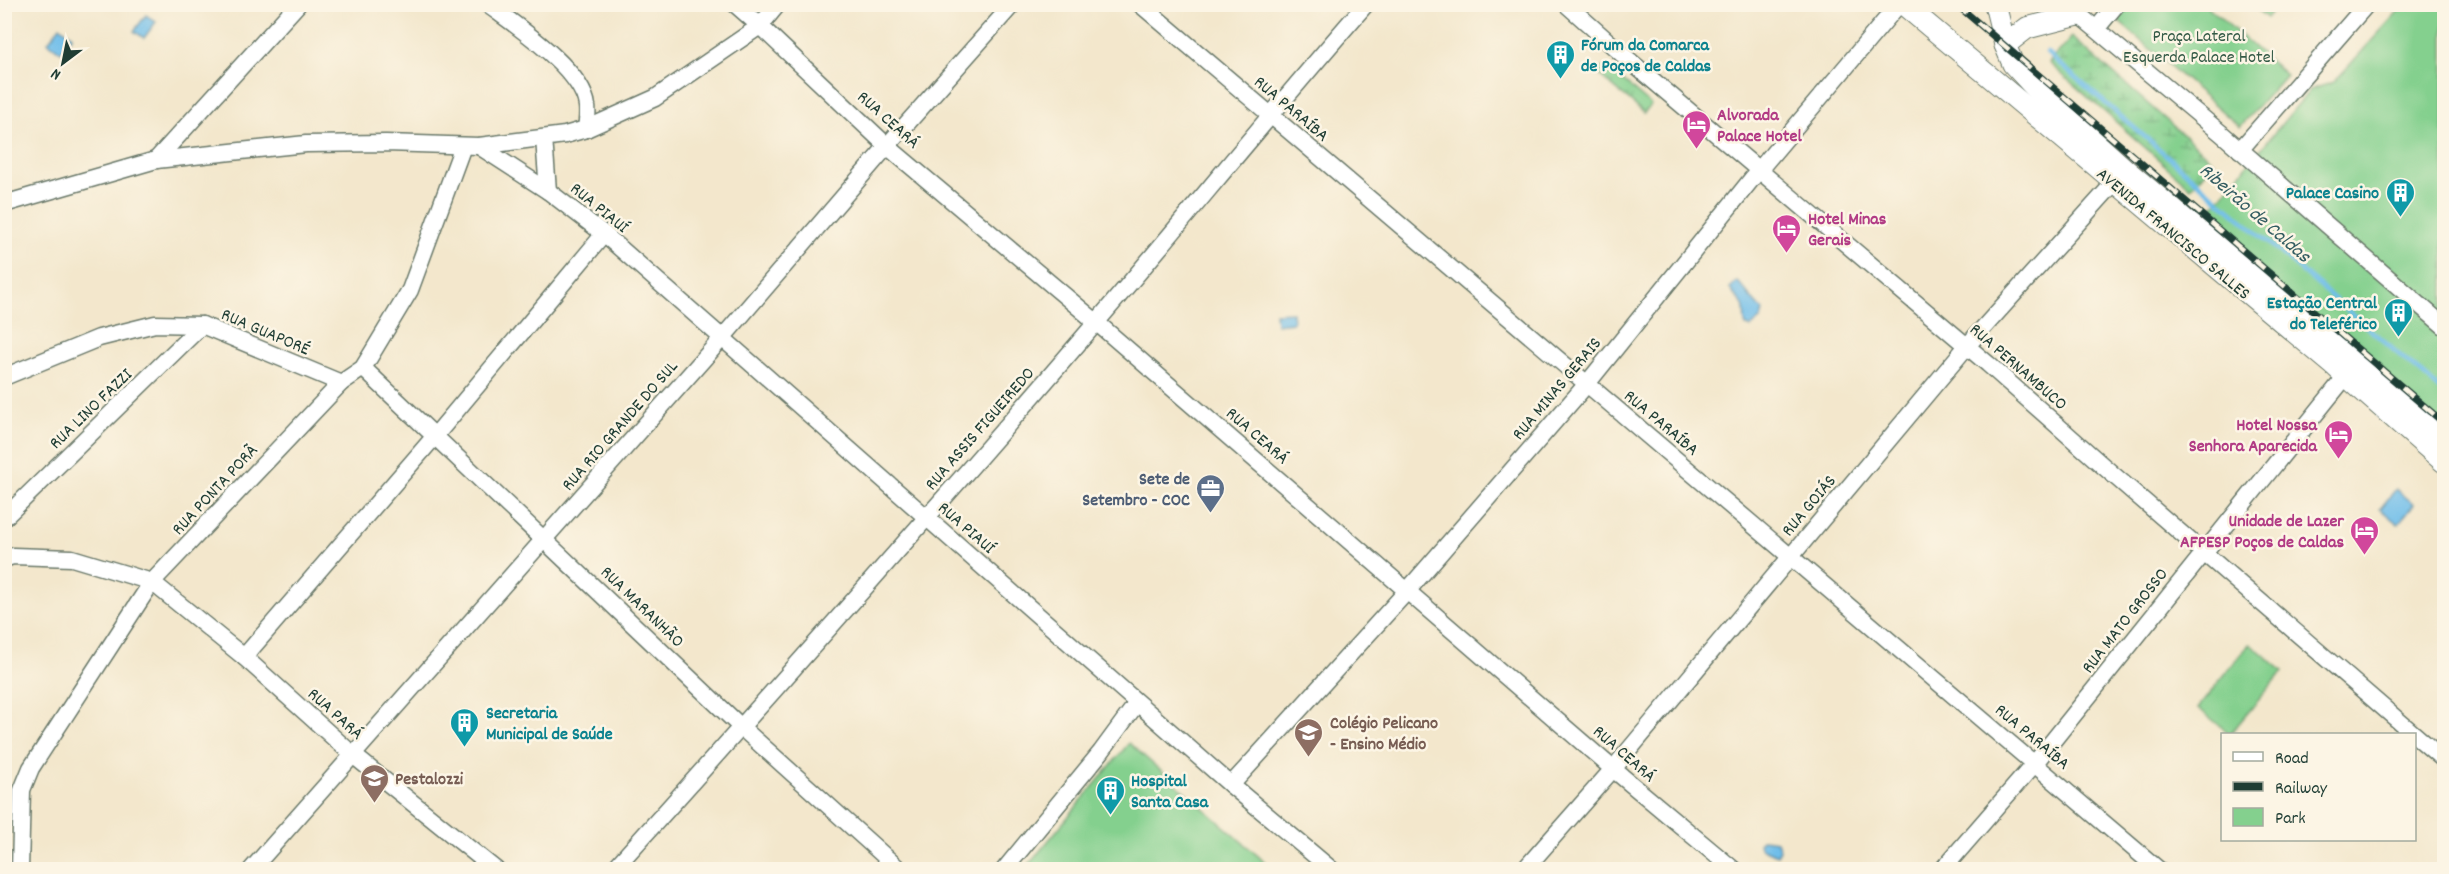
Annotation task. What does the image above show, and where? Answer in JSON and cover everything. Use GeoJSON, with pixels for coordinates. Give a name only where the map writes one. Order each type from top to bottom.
{"type":"FeatureCollection","features":[{"type":"Feature","properties":{"kind":"main road","name":"AVENIDA FRANCISCO SALLES"},"geometry":{"type":"LineString","coordinates":[[1903,4],[2120,176],[2351,370],[2445,440]]}},
{"type":"Feature","properties":{"kind":"main road","name":"AVENIDA FRANCISCO SALLES"},"geometry":{"type":"LineString","coordinates":[[1995,4],[2004,45],[2013,64],[2120,176]]}},
{"type":"Feature","properties":{"kind":"main road"},"geometry":{"type":"LineString","coordinates":[[2004,45],[2027,28],[2072,10]]}},
{"type":"Feature","properties":{"kind":"main road","name":"AVENIDA FRANCISCO SALLES"},"geometry":{"type":"LineString","coordinates":[[2351,370],[2445,462]]}},
{"type":"Feature","properties":{"kind":"street"},"geometry":{"type":"LineString","coordinates":[[156,160],[298,4]]}},
{"type":"Feature","properties":{"kind":"street"},"geometry":{"type":"LineString","coordinates":[[487,4],[542,45],[581,87],[587,105],[586,129]]}},
{"type":"Feature","properties":{"kind":"street","name":"RUA CEARÁ"},"geometry":{"type":"LineString","coordinates":[[735,4],[887,146],[1096,322],[1613,769],[1734,870]]}},
{"type":"Feature","properties":{"kind":"street"},"geometry":{"type":"LineString","coordinates":[[4,204],[156,160],[306,144],[386,143],[471,146],[543,138],[586,129],[655,98],[760,26],[778,4]]}},
{"type":"Feature","properties":{"kind":"street","name":"RUA RIO GRANDE DO SUL"},"geometry":{"type":"LineString","coordinates":[[251,870],[723,337],[1013,4]]}},
{"type":"Feature","properties":{"kind":"street","name":"RUA PARAÍBA"},"geometry":{"type":"LineString","coordinates":[[1140,4],[2159,870]]}},
{"type":"Feature","properties":{"kind":"street","name":"RUA ASSIS FIGUEIREDO"},"geometry":{"type":"LineString","coordinates":[[613,870],[928,518],[1366,4]]}},
{"type":"Feature","properties":{"kind":"street","name":"RUA PERNAMBUCO"},"geometry":{"type":"LineString","coordinates":[[1566,4],[1967,346],[2414,733]]}},
{"type":"Feature","properties":{"kind":"street","name":"RUA MINAS GERAIS"},"geometry":{"type":"LineString","coordinates":[[1231,785],[1408,590],[1586,385],[1759,170],[1899,4]]}},
{"type":"Feature","properties":{"kind":"street"},"geometry":{"type":"LineString","coordinates":[[2097,28],[2117,4]]}},
{"type":"Feature","properties":{"kind":"street"},"geometry":{"type":"LineString","coordinates":[[2240,150],[2367,4]]}},
{"type":"Feature","properties":{"kind":"street"},"geometry":{"type":"LineString","coordinates":[[2072,10],[2097,28],[2445,326]]}},
{"type":"Feature","properties":{"kind":"street"},"geometry":{"type":"LineString","coordinates":[[543,138],[548,191]]}},
{"type":"Feature","properties":{"kind":"street","name":"RUA PIAUÍ"},"geometry":{"type":"LineString","coordinates":[[471,146],[548,191],[604,234],[1327,868]]}},
{"type":"Feature","properties":{"kind":"street","name":"RUA PONTA PORÃ"},"geometry":{"type":"LineString","coordinates":[[20,870],[22,789],[31,768],[152,582],[340,383],[363,368],[410,290],[471,146]]}},
{"type":"Feature","properties":{"kind":"street","name":"RUA GOIÁS"},"geometry":{"type":"LineString","coordinates":[[1524,870],[1613,769],[1967,346],[2120,176]]}},
{"type":"Feature","properties":{"kind":"street"},"geometry":{"type":"LineString","coordinates":[[244,657],[435,436],[604,234]]}},
{"type":"Feature","properties":{"kind":"street","name":"RUA GUAPORÉ"},"geometry":{"type":"LineString","coordinates":[[4,377],[111,335],[155,324],[202,325],[340,383]]}},
{"type":"Feature","properties":{"kind":"street","name":"RUA LINO FAZZI"},"geometry":{"type":"LineString","coordinates":[[4,518],[202,325]]}},
{"type":"Feature","properties":{"kind":"street","name":"RUA MARANHÃO"},"geometry":{"type":"LineString","coordinates":[[363,368],[741,727],[900,870]]}},
{"type":"Feature","properties":{"kind":"street","name":"RUA MATO GROSSO"},"geometry":{"type":"LineString","coordinates":[[1942,870],[2035,763],[2351,370]]}},
{"type":"Feature","properties":{"kind":"street"},"geometry":{"type":"LineString","coordinates":[[4,559],[13,556],[72,558],[152,582]]}},
{"type":"Feature","properties":{"kind":"street","name":"RUA PARÁ"},"geometry":{"type":"LineString","coordinates":[[152,582],[244,657],[354,755],[496,870]]}},
{"type":"Feature","properties":{"kind":"street"},"geometry":{"type":"LineString","coordinates":[[1004,870],[1101,752],[1137,703]]}},
{"type":"Feature","properties":{"kind":"street","name":"RUA PERNAMBUCO"},"geometry":{"type":"LineString","coordinates":[[2416,735],[2445,760]]}},
{"type":"Feature","properties":{"kind":"green space","name":"Praça Lateral Esquerda Palace Hotel"},"geometry":{"type":"Polygon","coordinates":[[[2130,5],[2206,5],[2286,75],[2240,127],[2117,20],[2130,5]]]}},
{"type":"Feature","properties":{"kind":"green space"},"geometry":{"type":"Polygon","coordinates":[[[2251,5],[2278,5],[2267,18],[2251,5]]]}},
{"type":"Feature","properties":{"kind":"green space"},"geometry":{"type":"Polygon","coordinates":[[[2404,5],[2444,5],[2444,431],[2200,222],[2310,90],[2334,82],[2404,5]]]}},
{"type":"Feature","properties":{"kind":"green space"},"geometry":{"type":"Polygon","coordinates":[[[2072,37],[2214,162],[2191,188],[2049,63],[2072,37]]]}},
{"type":"Feature","properties":{"kind":"green space"},"geometry":{"type":"Polygon","coordinates":[[[1606,66],[1651,105],[1644,113],[1596,72],[1606,66]]]}},
{"type":"Feature","properties":{"kind":"green space"},"geometry":{"type":"Polygon","coordinates":[[[2250,643],[2283,671],[2231,733],[2198,708],[2250,643]]]}},
{"type":"Feature","properties":{"kind":"green space"},"geometry":{"type":"Polygon","coordinates":[[[1129,743],[1273,869],[1025,869],[1129,743]]]}},
{"type":"Feature","properties":{"kind":"water"},"geometry":{"type":"Polygon","coordinates":[[[146,15],[156,22],[144,38],[134,31],[146,15]]]}},
{"type":"Feature","properties":{"kind":"water"},"geometry":{"type":"Polygon","coordinates":[[[60,26],[72,36],[61,52],[48,42],[60,26]]]}},
{"type":"Feature","properties":{"kind":"water"},"geometry":{"type":"Polygon","coordinates":[[[1737,281],[1763,310],[1761,319],[1751,327],[1746,326],[1743,305],[1730,288],[1737,281]]]}},
{"type":"Feature","properties":{"kind":"water"},"geometry":{"type":"Polygon","coordinates":[[[1292,312],[1293,322],[1276,324],[1275,313],[1292,312]]]}},
{"type":"Feature","properties":{"kind":"water"},"geometry":{"type":"Polygon","coordinates":[[[2396,489],[2414,504],[2398,524],[2380,509],[2396,489]]]}},
{"type":"Feature","properties":{"kind":"water"},"geometry":{"type":"Polygon","coordinates":[[[1763,839],[1777,841],[1780,850],[1777,855],[1760,848],[1759,843],[1763,839]]]}},
{"type":"Feature","properties":{"kind":"waterway","name":"Ribeirão de Caldas"},"geometry":{"type":"LineString","coordinates":[[2047,53],[2444,393]]}},
{"type":"Feature","properties":{"kind":"railway"},"geometry":{"type":"LineString","coordinates":[[1956,4],[2444,423]]}},
{"type":"Feature","properties":{"kind":"place","name":"Fórum da Comarca de Poços de Caldas"},"geometry":{"type":"Point","coordinates":[1560,80]}},
{"type":"Feature","properties":{"kind":"place","name":"Alvorada Palace Hotel"},"geometry":{"type":"Point","coordinates":[1696,150]}},
{"type":"Feature","properties":{"kind":"place","name":"Palace Casino"},"geometry":{"type":"Point","coordinates":[2400,218]}},
{"type":"Feature","properties":{"kind":"place","name":"Hotel Minas Gerais"},"geometry":{"type":"Point","coordinates":[1787,254]}},
{"type":"Feature","properties":{"kind":"place","name":"Estação Central do Teleférico"},"geometry":{"type":"Point","coordinates":[2398,338]}},
{"type":"Feature","properties":{"kind":"place","name":"Hotel Nossa Senhora Aparecida"},"geometry":{"type":"Point","coordinates":[2338,460]}},
{"type":"Feature","properties":{"kind":"place","name":"Sete de Setembro - COC"},"geometry":{"type":"Point","coordinates":[1211,514]}},
{"type":"Feature","properties":{"kind":"place","name":"Unidade de Lazer AFPESP Poços de Caldas"},"geometry":{"type":"Point","coordinates":[2365,556]}},
{"type":"Feature","properties":{"kind":"place","name":"Secretaria Municipal de Saúde"},"geometry":{"type":"Point","coordinates":[465,748]}},
{"type":"Feature","properties":{"kind":"place","name":"Colégio Pelicano - Ensino Médio"},"geometry":{"type":"Point","coordinates":[1309,758]}},
{"type":"Feature","properties":{"kind":"place","name":"Pestalozzi"},"geometry":{"type":"Point","coordinates":[374,804]}},
{"type":"Feature","properties":{"kind":"place","name":"Hospital Santa Casa"},"geometry":{"type":"Point","coordinates":[1110,816]}}]}
